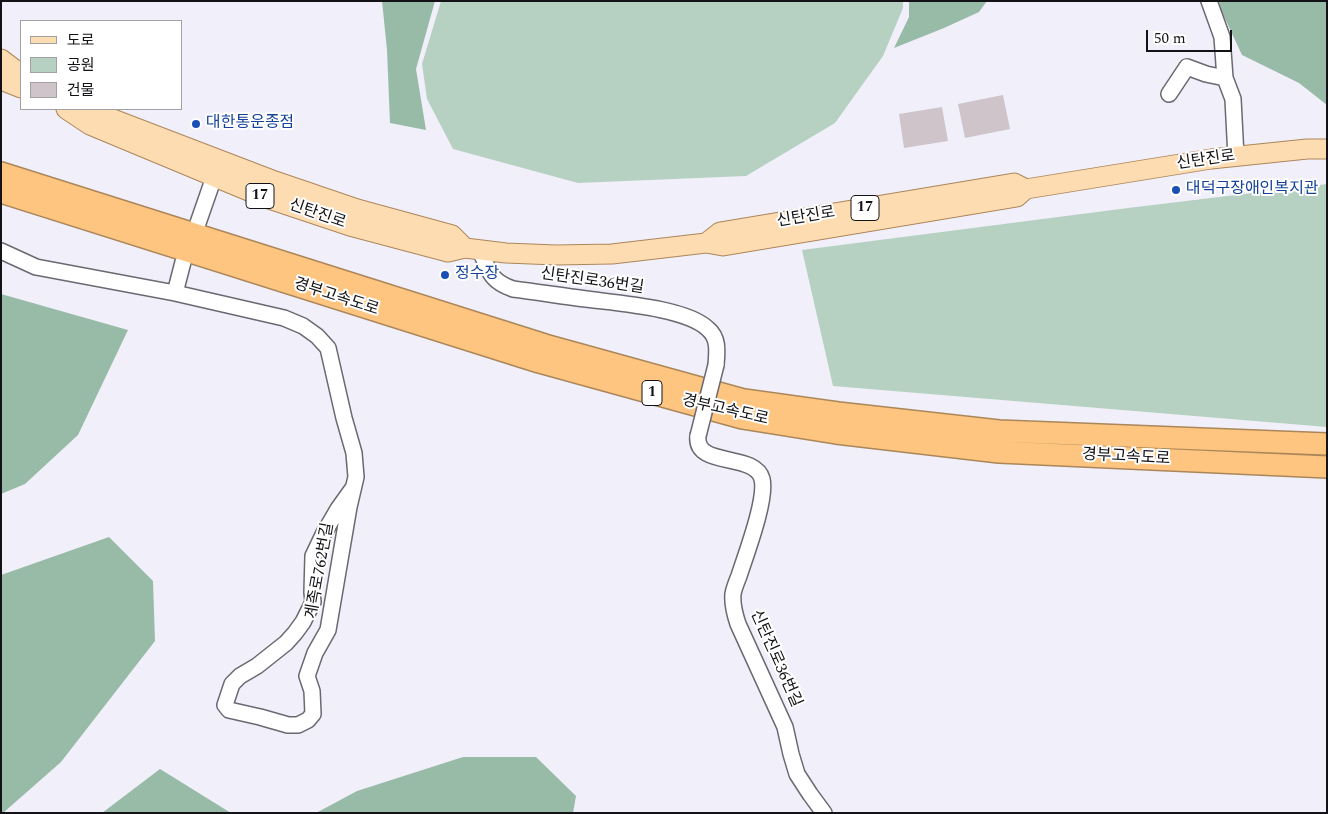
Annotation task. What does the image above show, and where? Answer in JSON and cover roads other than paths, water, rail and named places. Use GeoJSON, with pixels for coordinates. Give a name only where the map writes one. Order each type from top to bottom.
{"type":"FeatureCollection","features":[{"type":"Feature","properties":{"kind":"highway","name":"경부고속도로"},"geometry":{"type":"LineString","coordinates":[[1,174],[545,344],[744,400],[838,413],[999,431],[1327,444]]}},
{"type":"Feature","properties":{"kind":"highway","name":"경부고속도로"},"geometry":{"type":"LineString","coordinates":[[1,192],[539,362],[742,418],[836,433],[1000,452],[1327,467]]}},
{"type":"Feature","properties":{"kind":"main road"},"geometry":{"type":"LineString","coordinates":[[1,59],[20,73]]}},
{"type":"Feature","properties":{"kind":"main road"},"geometry":{"type":"LineString","coordinates":[[1,80],[20,88]]}},
{"type":"Feature","properties":{"kind":"main road","name":"신탄진로"},"geometry":{"type":"LineString","coordinates":[[68,110],[90,125],[263,197],[350,226],[448,252],[472,249],[556,255],[612,254],[706,243],[720,232],[1014,183],[1026,189],[1211,159],[1307,149],[1327,149]]}},
{"type":"Feature","properties":{"kind":"main road","name":"신탄진로"},"geometry":{"type":"LineString","coordinates":[[93,110],[275,181],[357,209],[452,235],[472,249]]}},
{"type":"Feature","properties":{"kind":"street"},"geometry":{"type":"LineString","coordinates":[[1209,1],[1222,37],[1225,78],[1233,99],[1236,157]]}},
{"type":"Feature","properties":{"kind":"street"},"geometry":{"type":"LineString","coordinates":[[1169,94],[1187,67],[1225,78]]}},
{"type":"Feature","properties":{"kind":"street"},"geometry":{"type":"LineString","coordinates":[[198,223],[214,177]]}},
{"type":"Feature","properties":{"kind":"street","name":"신탄진로36번길"},"geometry":{"type":"LineString","coordinates":[[472,249],[495,280],[504,286],[513,289],[641,307],[676,314],[700,323],[709,329],[715,338],[717,350],[716,365],[698,442],[702,449],[711,456],[746,464],[758,471],[762,479],[763,493],[758,516],[733,594],[734,610],[745,640],[786,727],[797,774],[824,813]]}},
{"type":"Feature","properties":{"kind":"street","name":"계족로762번길"},"geometry":{"type":"LineString","coordinates":[[1,251],[36,267],[175,293],[284,318],[303,326],[318,336],[328,348],[354,453],[356,477],[328,630],[315,653],[307,676],[312,691],[312,714],[308,720],[298,725],[288,725],[229,710],[225,705],[232,684],[240,676],[257,666],[286,643],[303,622],[313,602],[313,556],[338,509],[353,488]]}},
{"type":"Feature","properties":{"kind":"street"},"geometry":{"type":"LineString","coordinates":[[175,293],[183,262]]}},
{"type":"Feature","properties":{"kind":"place","name":"대한통운종점"},"geometry":{"type":"Point","coordinates":[196,124]}},
{"type":"Feature","properties":{"kind":"place","name":"대덕구장애인복지관"},"geometry":{"type":"Point","coordinates":[1176,190]}},
{"type":"Feature","properties":{"kind":"place","name":"정수장"},"geometry":{"type":"Point","coordinates":[445,275]}}]}
